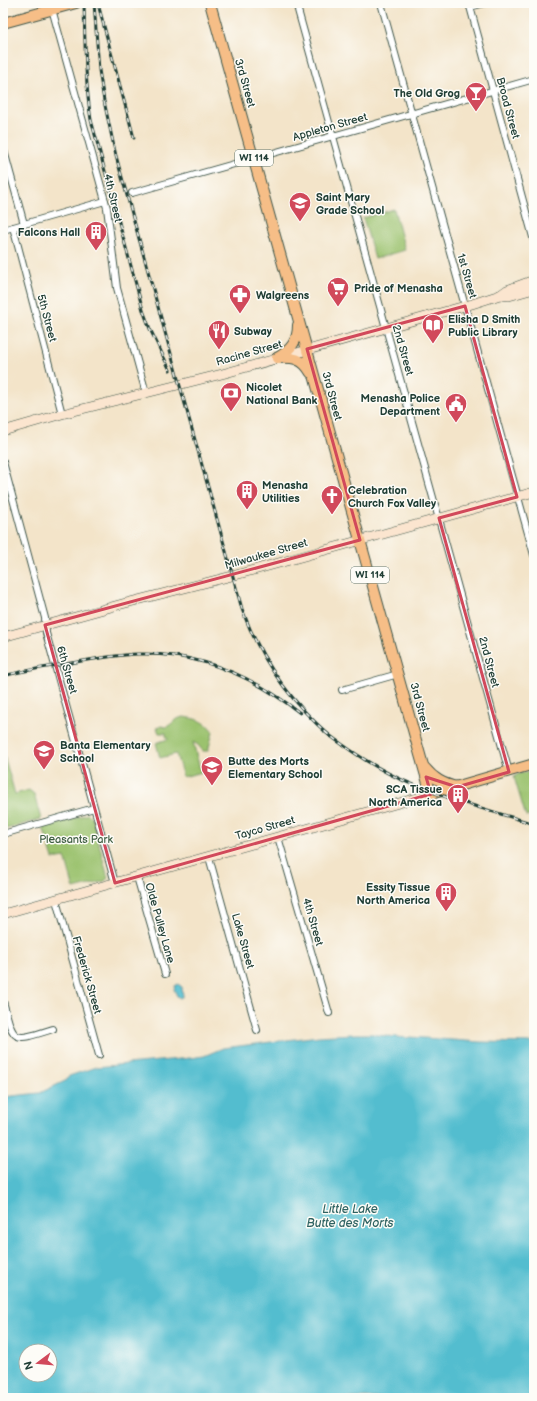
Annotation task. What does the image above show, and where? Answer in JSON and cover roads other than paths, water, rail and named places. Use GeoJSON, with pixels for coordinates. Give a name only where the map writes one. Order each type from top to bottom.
{"type":"FeatureCollection","features":[{"type":"Feature","properties":{"kind":"main road"},"geometry":{"type":"LineString","coordinates":[[3,23],[56,7],[76,3]]}},
{"type":"Feature","properties":{"kind":"main road","name":"3rd Street"},"geometry":{"type":"LineString","coordinates":[[210,3],[431,794]]}},
{"type":"Feature","properties":{"kind":"main road"},"geometry":{"type":"LineString","coordinates":[[277,358],[291,349],[296,339],[298,331],[297,312]]}},
{"type":"Feature","properties":{"kind":"main road"},"geometry":{"type":"LineString","coordinates":[[277,358],[293,358],[300,360],[307,366],[316,384]]}},
{"type":"Feature","properties":{"kind":"main road","name":"Tayco Street"},"geometry":{"type":"LineString","coordinates":[[431,794],[534,764]]}},
{"type":"Feature","properties":{"kind":"main road"},"geometry":{"type":"LineString","coordinates":[[423,766],[435,779],[457,787]]}},
{"type":"Feature","properties":{"kind":"street","name":"2nd Street"},"geometry":{"type":"LineString","coordinates":[[296,3],[509,772]]}},
{"type":"Feature","properties":{"kind":"street","name":"1st Street"},"geometry":{"type":"LineString","coordinates":[[381,3],[534,556]]}},
{"type":"Feature","properties":{"kind":"street"},"geometry":{"type":"LineString","coordinates":[[469,5],[485,3]]}},
{"type":"Feature","properties":{"kind":"street","name":"Broad Street"},"geometry":{"type":"LineString","coordinates":[[469,5],[534,241]]}},
{"type":"Feature","properties":{"kind":"street","name":"4th Street"},"geometry":{"type":"LineString","coordinates":[[56,7],[105,201],[117,288],[146,393]]}},
{"type":"Feature","properties":{"kind":"street","name":"Appleton Street"},"geometry":{"type":"LineString","coordinates":[[132,194],[534,79]]}},
{"type":"Feature","properties":{"kind":"street"},"geometry":{"type":"LineString","coordinates":[[3,147],[24,224]]}},
{"type":"Feature","properties":{"kind":"street"},"geometry":{"type":"LineString","coordinates":[[3,230],[105,201]]}},
{"type":"Feature","properties":{"kind":"street","name":"5th Street"},"geometry":{"type":"LineString","coordinates":[[13,227],[62,414]]}},
{"type":"Feature","properties":{"kind":"street","name":"Racine Street"},"geometry":{"type":"LineString","coordinates":[[3,431],[465,306],[500,295],[507,290],[534,280]]}},
{"type":"Feature","properties":{"kind":"street","name":"Racine Street"},"geometry":{"type":"LineString","coordinates":[[500,295],[510,296],[534,288]]}},
{"type":"Feature","properties":{"kind":"street","name":"6th Street"},"geometry":{"type":"LineString","coordinates":[[3,462],[37,585],[45,618],[46,633],[115,883]]}},
{"type":"Feature","properties":{"kind":"street","name":"Milwaukee Street"},"geometry":{"type":"LineString","coordinates":[[3,637],[232,576],[534,492]]}},
{"type":"Feature","properties":{"kind":"street"},"geometry":{"type":"LineString","coordinates":[[342,690],[398,674]]}},
{"type":"Feature","properties":{"kind":"street","name":"Tayco Street"},"geometry":{"type":"LineString","coordinates":[[3,914],[431,794]]}},
{"type":"Feature","properties":{"kind":"street"},"geometry":{"type":"LineString","coordinates":[[3,834],[94,808]]}},
{"type":"Feature","properties":{"kind":"street","name":"4th Street"},"geometry":{"type":"LineString","coordinates":[[278,837],[329,1013]]}},
{"type":"Feature","properties":{"kind":"street","name":"Lake Street"},"geometry":{"type":"LineString","coordinates":[[209,857],[257,1030]]}},
{"type":"Feature","properties":{"kind":"street","name":"Olde Pulley Lane"},"geometry":{"type":"LineString","coordinates":[[137,877],[164,974]]}},
{"type":"Feature","properties":{"kind":"street","name":"Frederick Street"},"geometry":{"type":"LineString","coordinates":[[56,900],[99,1055]]}},
{"type":"Feature","properties":{"kind":"street"},"geometry":{"type":"LineString","coordinates":[[3,1001],[11,1029],[17,1036],[24,1038],[54,1029]]}},
{"type":"Feature","properties":{"kind":"street"},"geometry":{"type":"LineString","coordinates":[[3,1031],[11,1029]]}},
{"type":"Feature","properties":{"kind":"water"},"geometry":{"type":"Polygon","coordinates":[[[178,984],[182,987],[183,996],[180,998],[177,996],[174,989],[178,984]]]}},
{"type":"Feature","properties":{"kind":"water","name":"Little Lake Butte des Morts"},"geometry":{"type":"Polygon","coordinates":[[[352,1034],[373,1034],[407,1038],[480,1042],[534,1043],[534,1398],[3,1398],[3,1097],[40,1093],[67,1080],[69,1076],[96,1067],[204,1056],[223,1048],[319,1036],[352,1034]]]}},
{"type":"Feature","properties":{"kind":"railway"},"geometry":{"type":"LineString","coordinates":[[84,3],[86,76],[91,120],[143,310],[150,329],[170,370]]}},
{"type":"Feature","properties":{"kind":"railway"},"geometry":{"type":"LineString","coordinates":[[94,3],[99,70],[116,156],[242,609],[249,627],[267,662],[289,694],[315,723],[330,736]]}},
{"type":"Feature","properties":{"kind":"railway"},"geometry":{"type":"LineString","coordinates":[[98,4],[134,138]]}},
{"type":"Feature","properties":{"kind":"railway"},"geometry":{"type":"LineString","coordinates":[[3,676],[104,657],[160,654],[182,657],[224,669],[263,688],[300,713]]}},
{"type":"Feature","properties":{"kind":"railway"},"geometry":{"type":"LineString","coordinates":[[325,732],[366,760],[409,783],[455,800],[534,824]]}},
{"type":"Feature","properties":{"kind":"place","name":"The Old Grog"},"geometry":{"type":"Point","coordinates":[476,112]}},
{"type":"Feature","properties":{"kind":"place","name":"Saint Mary Grade School"},"geometry":{"type":"Point","coordinates":[300,222]}},
{"type":"Feature","properties":{"kind":"place","name":"Falcons Hall"},"geometry":{"type":"Point","coordinates":[96,252]}},
{"type":"Feature","properties":{"kind":"place","name":"Pride of Menasha"},"geometry":{"type":"Point","coordinates":[338,308]}},
{"type":"Feature","properties":{"kind":"place","name":"Walgreens"},"geometry":{"type":"Point","coordinates":[240,314]}},
{"type":"Feature","properties":{"kind":"place","name":"Elisha D Smith Public Library"},"geometry":{"type":"Point","coordinates":[433,344]}},
{"type":"Feature","properties":{"kind":"place","name":"Subway"},"geometry":{"type":"Point","coordinates":[219,350]}},
{"type":"Feature","properties":{"kind":"place","name":"Nicolet National Bank"},"geometry":{"type":"Point","coordinates":[231,412]}},
{"type":"Feature","properties":{"kind":"place","name":"Menasha Police Department"},"geometry":{"type":"Point","coordinates":[456,424]}},
{"type":"Feature","properties":{"kind":"place","name":"Menasha Utilities"},"geometry":{"type":"Point","coordinates":[247,510]}},
{"type":"Feature","properties":{"kind":"place","name":"Celebration Church Fox Valley"},"geometry":{"type":"Point","coordinates":[332,516]}},
{"type":"Feature","properties":{"kind":"place","name":"Banta Elementary School"},"geometry":{"type":"Point","coordinates":[44,770]}},
{"type":"Feature","properties":{"kind":"place","name":"Butte des Morts Elementary School"},"geometry":{"type":"Point","coordinates":[212,786]}},
{"type":"Feature","properties":{"kind":"place","name":"SCA Tissue North America"},"geometry":{"type":"Point","coordinates":[458,814]}},
{"type":"Feature","properties":{"kind":"place","name":"Essity Tissue North America"},"geometry":{"type":"Point","coordinates":[446,912]}},
{"type":"Feature","properties":{"kind":"park label","name":"Pleasants Park"},"geometry":{"type":"Point","coordinates":[76,839]}}]}
